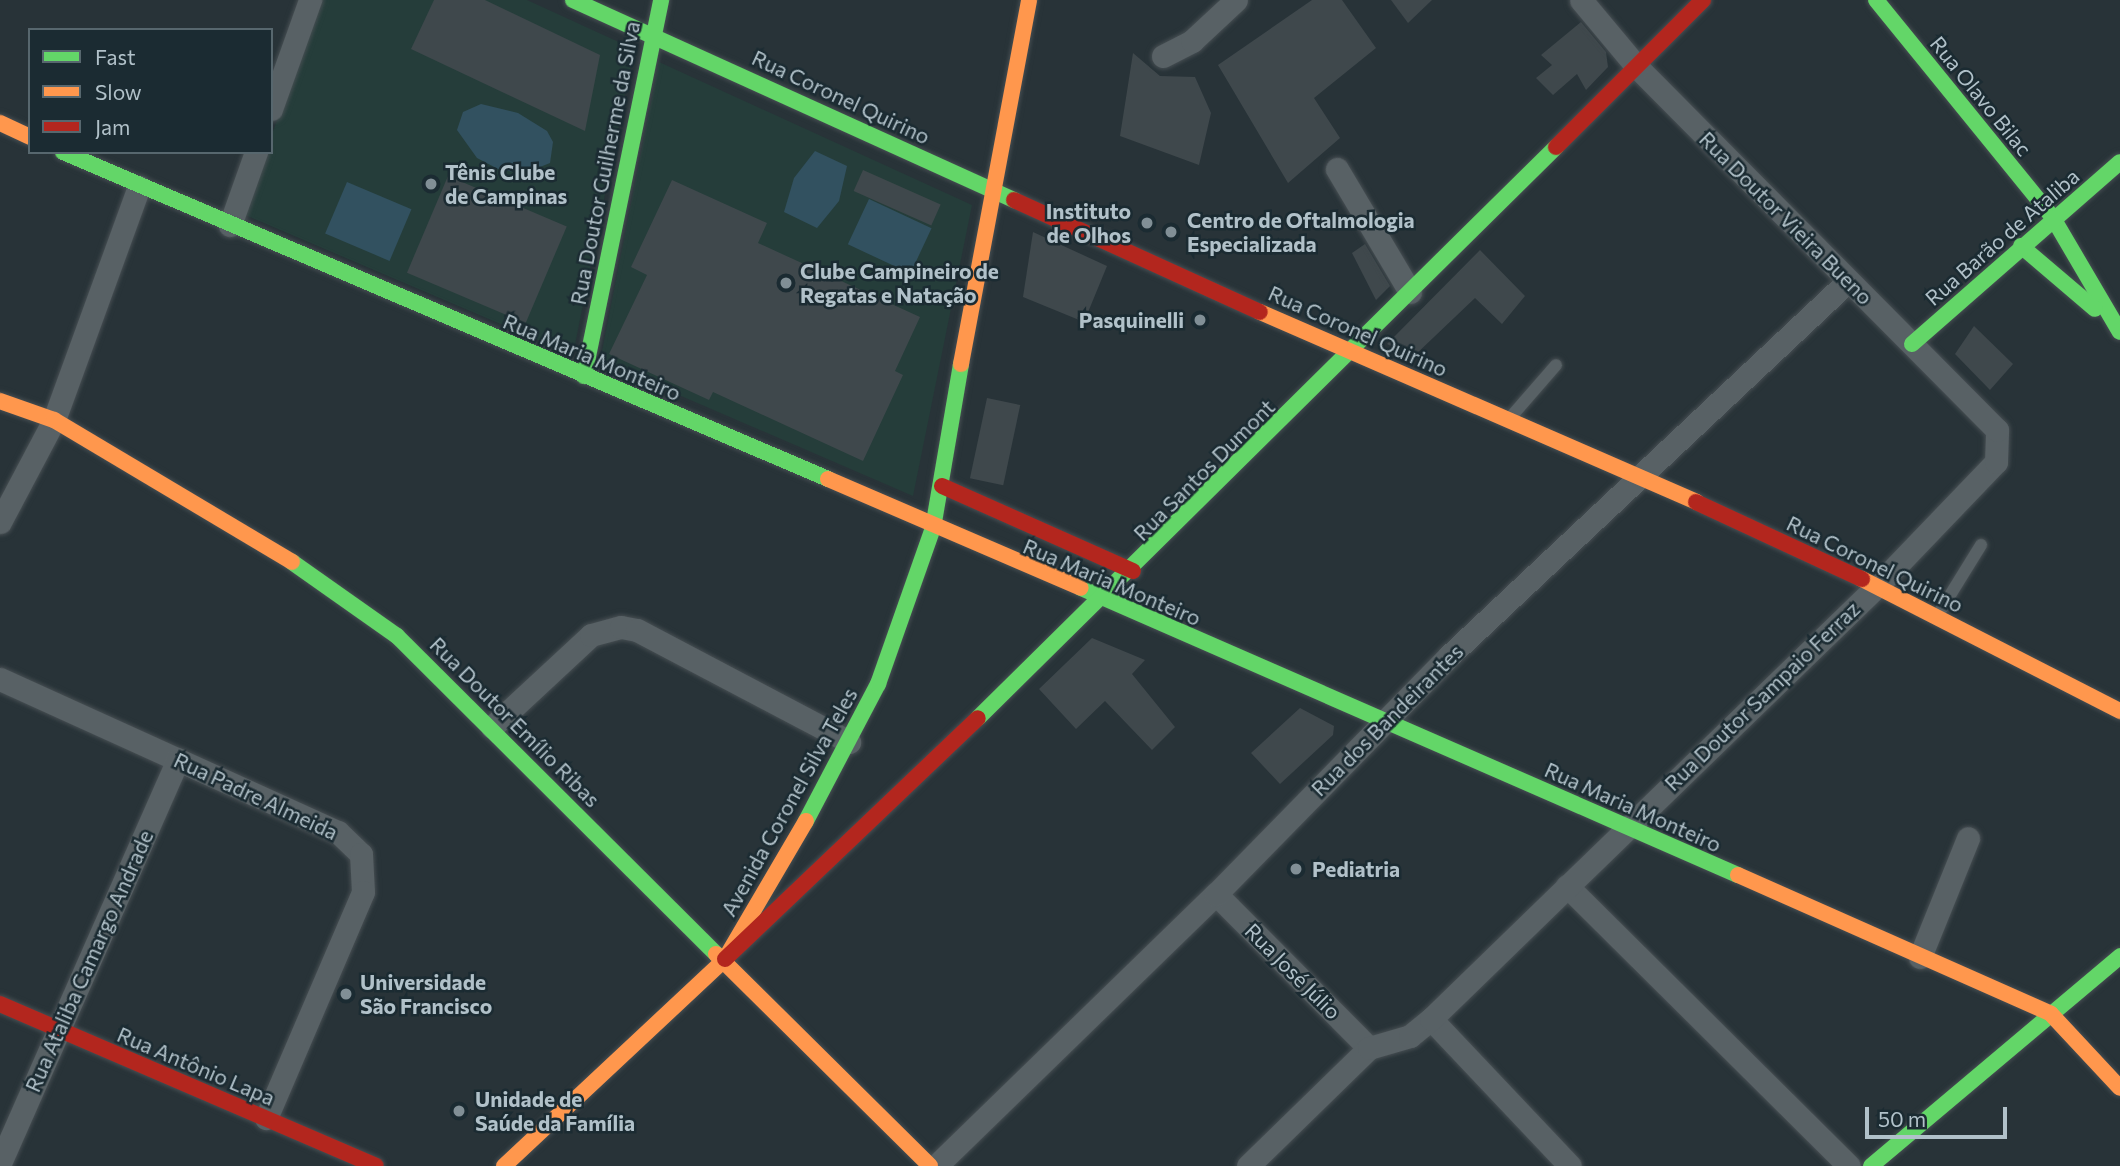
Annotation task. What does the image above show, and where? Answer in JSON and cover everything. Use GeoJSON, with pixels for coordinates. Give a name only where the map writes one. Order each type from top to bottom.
{"type":"FeatureCollection","features":[{"type":"Feature","properties":{"kind":"main road","name":"Rua Coronel Quirino"},"geometry":{"type":"LineString","coordinates":[[573,0],[1350,353],[1637,475],[1877,586],[2120,711]]}},
{"type":"Feature","properties":{"kind":"main road","name":"Rua Doutor Guilherme da Silva"},"geometry":{"type":"LineString","coordinates":[[584,376],[661,0]]}},
{"type":"Feature","properties":{"kind":"main road","name":"Avenida Coronel Silva Teles"},"geometry":{"type":"LineString","coordinates":[[504,1166],[724,959],[815,808],[878,684],[933,528],[990,189],[1029,0]]}},
{"type":"Feature","properties":{"kind":"main road","name":"Rua Santos Dumont"},"geometry":{"type":"LineString","coordinates":[[724,959],[1133,571],[1703,0]]}},
{"type":"Feature","properties":{"kind":"main road","name":"Rua Olavo Bilac"},"geometry":{"type":"LineString","coordinates":[[1876,0],[2053,218],[2118,329]]}},
{"type":"Feature","properties":{"kind":"main road"},"geometry":{"type":"LineString","coordinates":[[0,124],[28,136]]}},
{"type":"Feature","properties":{"kind":"main road","name":"Rua Maria Monteiro"},"geometry":{"type":"LineString","coordinates":[[66,154],[1102,601],[1388,719],[1625,828],[2051,1014],[2120,1088]]}},
{"type":"Feature","properties":{"kind":"main road","name":"Rua Barão de Ataliba"},"geometry":{"type":"LineString","coordinates":[[1912,344],[2120,162]]}},
{"type":"Feature","properties":{"kind":"main road"},"geometry":{"type":"LineString","coordinates":[[2021,246],[2118,329]]}},
{"type":"Feature","properties":{"kind":"main road","name":"Rua Doutor Emílio Ribas"},"geometry":{"type":"LineString","coordinates":[[0,401],[54,420],[317,578],[397,636],[492,727],[930,1166]]}},
{"type":"Feature","properties":{"kind":"main road"},"geometry":{"type":"LineString","coordinates":[[942,486],[1133,571]]}},
{"type":"Feature","properties":{"kind":"main road"},"geometry":{"type":"LineString","coordinates":[[815,808],[827,834],[854,837]]}},
{"type":"Feature","properties":{"kind":"main road"},"geometry":{"type":"LineString","coordinates":[[1871,1166],[2120,957]]}},
{"type":"Feature","properties":{"kind":"main road","name":"Rua Antônio Lapa"},"geometry":{"type":"LineString","coordinates":[[0,1004],[376,1166]]}},
{"type":"Feature","properties":{"kind":"street"},"geometry":{"type":"LineString","coordinates":[[273,103],[310,0]]}},
{"type":"Feature","properties":{"kind":"street"},"geometry":{"type":"LineString","coordinates":[[1163,56],[1192,41],[1236,0]]}},
{"type":"Feature","properties":{"kind":"street","name":"Rua Doutor Vieira Bueno"},"geometry":{"type":"LineString","coordinates":[[1581,0],[1637,67],[1847,282],[1997,430]]}},
{"type":"Feature","properties":{"kind":"street"},"geometry":{"type":"LineString","coordinates":[[230,225],[255,154]]}},
{"type":"Feature","properties":{"kind":"street"},"geometry":{"type":"LineString","coordinates":[[1337,169],[1410,292]]}},
{"type":"Feature","properties":{"kind":"street"},"geometry":{"type":"LineString","coordinates":[[0,522],[54,420],[139,187]]}},
{"type":"Feature","properties":{"kind":"street","name":"Rua dos Bandeirantes"},"geometry":{"type":"LineString","coordinates":[[936,1166],[1216,894],[1388,719],[1637,475],[1847,282]]}},
{"type":"Feature","properties":{"kind":"street","name":"Rua Doutor Sampaio Ferraz"},"geometry":{"type":"LineString","coordinates":[[1248,1166],[1369,1048],[1410,1036],[1431,1019],[1877,586],[1985,478],[2001,444],[1997,430]]}},
{"type":"Feature","properties":{"kind":"street"},"geometry":{"type":"LineString","coordinates":[[492,727],[591,635],[621,627],[636,630],[849,742]]}},
{"type":"Feature","properties":{"kind":"street","name":"Rua Padre Almeida"},"geometry":{"type":"LineString","coordinates":[[0,679],[338,832],[354,842],[365,869],[363,892],[266,1118]]}},
{"type":"Feature","properties":{"kind":"street","name":"Rua Ataliba Camargo Andrade"},"geometry":{"type":"LineString","coordinates":[[0,1163],[178,760]]}},
{"type":"Feature","properties":{"kind":"street"},"geometry":{"type":"LineString","coordinates":[[1920,957],[1968,838]]}},
{"type":"Feature","properties":{"kind":"street"},"geometry":{"type":"LineString","coordinates":[[1567,886],[1849,1166]]}},
{"type":"Feature","properties":{"kind":"street","name":"Rua José Júlio"},"geometry":{"type":"LineString","coordinates":[[1216,894],[1369,1048]]}},
{"type":"Feature","properties":{"kind":"street"},"geometry":{"type":"LineString","coordinates":[[1431,1019],[1570,1166]]}},
{"type":"Feature","properties":{"kind":"lane"},"geometry":{"type":"LineString","coordinates":[[1508,420],[1556,365]]}},
{"type":"Feature","properties":{"kind":"lane"},"geometry":{"type":"LineString","coordinates":[[1937,616],[1981,545]]}},
{"type":"Feature","properties":{"kind":"green space","name":"Tênis Clube de Campinas"},"geometry":{"type":"Polygon","coordinates":[[[320,0],[527,0],[634,49],[573,355],[245,215],[265,154],[273,154],[273,131],[320,0]]]}},
{"type":"Feature","properties":{"kind":"green space","name":"Clube Campineiro de Regatas e Natação"},"geometry":{"type":"Polygon","coordinates":[[[659,62],[972,205],[913,496],[600,361],[659,62]]]}},
{"type":"Feature","properties":{"kind":"water"},"geometry":{"type":"Polygon","coordinates":[[[481,104],[518,113],[547,131],[553,142],[550,163],[525,173],[500,170],[477,158],[457,130],[463,112],[481,104]]]}},
{"type":"Feature","properties":{"kind":"water"},"geometry":{"type":"Polygon","coordinates":[[[815,151],[847,166],[839,201],[817,228],[784,212],[794,178],[815,151]]]}},
{"type":"Feature","properties":{"kind":"water"},"geometry":{"type":"Polygon","coordinates":[[[347,182],[411,209],[390,261],[325,234],[347,182]]]}},
{"type":"Feature","properties":{"kind":"water"},"geometry":{"type":"Polygon","coordinates":[[[869,199],[932,228],[910,273],[848,244],[869,199]]]}},
{"type":"Feature","properties":{"kind":"building"},"geometry":{"type":"Polygon","coordinates":[[[434,0],[485,0],[600,55],[585,131],[411,49],[434,0]]]}},
{"type":"Feature","properties":{"kind":"building"},"geometry":{"type":"Polygon","coordinates":[[[1312,0],[1342,0],[1376,48],[1314,98],[1340,138],[1288,183],[1218,65],[1312,0]]]}},
{"type":"Feature","properties":{"kind":"building"},"geometry":{"type":"Polygon","coordinates":[[[1391,0],[1432,0],[1408,23],[1391,0]]]}},
{"type":"Feature","properties":{"kind":"building"},"geometry":{"type":"Polygon","coordinates":[[[1581,22],[1606,52],[1608,67],[1586,90],[1577,74],[1553,95],[1536,78],[1552,65],[1541,55],[1581,22]]]}},
{"type":"Feature","properties":{"kind":"building"},"geometry":{"type":"Polygon","coordinates":[[[1133,53],[1160,76],[1195,77],[1211,113],[1199,165],[1120,136],[1133,53]]]}},
{"type":"Feature","properties":{"kind":"building"},"geometry":{"type":"Polygon","coordinates":[[[863,170],[941,205],[931,226],[854,191],[863,170]]]}},
{"type":"Feature","properties":{"kind":"building"},"geometry":{"type":"Polygon","coordinates":[[[448,176],[567,226],[526,323],[407,273],[448,176]]]}},
{"type":"Feature","properties":{"kind":"building"},"geometry":{"type":"Polygon","coordinates":[[[672,180],[767,223],[758,243],[920,317],[895,371],[903,375],[863,461],[713,392],[709,400],[609,354],[647,275],[631,267],[672,180]]]}},
{"type":"Feature","properties":{"kind":"building"},"geometry":{"type":"Polygon","coordinates":[[[1033,232],[1107,266],[1084,322],[1023,297],[1033,232]]]}},
{"type":"Feature","properties":{"kind":"building"},"geometry":{"type":"Polygon","coordinates":[[[1365,244],[1390,286],[1376,300],[1352,253],[1365,244]]]}},
{"type":"Feature","properties":{"kind":"building"},"geometry":{"type":"Polygon","coordinates":[[[1480,250],[1525,296],[1502,324],[1475,298],[1413,357],[1387,344],[1480,250]]]}},
{"type":"Feature","properties":{"kind":"building"},"geometry":{"type":"Polygon","coordinates":[[[1974,326],[2013,364],[1990,390],[1955,354],[1974,326]]]}},
{"type":"Feature","properties":{"kind":"building"},"geometry":{"type":"Polygon","coordinates":[[[987,398],[1020,405],[1003,485],[970,478],[987,398]]]}},
{"type":"Feature","properties":{"kind":"building"},"geometry":{"type":"Polygon","coordinates":[[[1092,638],[1145,660],[1132,674],[1175,727],[1152,750],[1105,701],[1076,729],[1039,689],[1092,638]]]}},
{"type":"Feature","properties":{"kind":"building"},"geometry":{"type":"Polygon","coordinates":[[[1300,708],[1334,726],[1333,735],[1280,784],[1251,753],[1300,708]]]}},
{"type":"Feature","properties":{"kind":"traffic: fast"},"geometry":{"type":"LineString","coordinates":[[573,0],[1014,200]]}},
{"type":"Feature","properties":{"kind":"traffic: fast"},"geometry":{"type":"LineString","coordinates":[[584,376],[661,0]]}},
{"type":"Feature","properties":{"kind":"traffic: fast"},"geometry":{"type":"LineString","coordinates":[[1876,0],[2053,218],[2120,332]]}},
{"type":"Feature","properties":{"kind":"traffic: fast"},"geometry":{"type":"LineString","coordinates":[[978,718],[1556,147]]}},
{"type":"Feature","properties":{"kind":"traffic: fast"},"geometry":{"type":"LineString","coordinates":[[68,154],[828,479]]}},
{"type":"Feature","properties":{"kind":"traffic: fast"},"geometry":{"type":"LineString","coordinates":[[1912,344],[2120,162]]}},
{"type":"Feature","properties":{"kind":"traffic: fast"},"geometry":{"type":"LineString","coordinates":[[2021,246],[2095,309]]}},
{"type":"Feature","properties":{"kind":"traffic: fast"},"geometry":{"type":"LineString","coordinates":[[806,821],[878,684],[933,528],[961,364]]}},
{"type":"Feature","properties":{"kind":"traffic: fast"},"geometry":{"type":"LineString","coordinates":[[292,562],[397,636],[716,954]]}},
{"type":"Feature","properties":{"kind":"traffic: fast"},"geometry":{"type":"LineString","coordinates":[[1081,588],[1738,875]]}},
{"type":"Feature","properties":{"kind":"traffic: fast"},"geometry":{"type":"LineString","coordinates":[[1871,1166],[2120,956]]}},
{"type":"Feature","properties":{"kind":"traffic: slow"},"geometry":{"type":"LineString","coordinates":[[961,364],[1029,0]]}},
{"type":"Feature","properties":{"kind":"traffic: slow"},"geometry":{"type":"LineString","coordinates":[[0,123],[28,136]]}},
{"type":"Feature","properties":{"kind":"traffic: slow"},"geometry":{"type":"LineString","coordinates":[[1260,312],[1696,502]]}},
{"type":"Feature","properties":{"kind":"traffic: slow"},"geometry":{"type":"LineString","coordinates":[[0,401],[54,420],[292,562]]}},
{"type":"Feature","properties":{"kind":"traffic: slow"},"geometry":{"type":"LineString","coordinates":[[828,479],[1081,588]]}},
{"type":"Feature","properties":{"kind":"traffic: slow"},"geometry":{"type":"LineString","coordinates":[[1862,579],[2120,711]]}},
{"type":"Feature","properties":{"kind":"traffic: slow"},"geometry":{"type":"LineString","coordinates":[[504,1166],[725,959],[806,821]]}},
{"type":"Feature","properties":{"kind":"traffic: slow"},"geometry":{"type":"LineString","coordinates":[[1738,875],[2051,1014],[2120,1088]]}},
{"type":"Feature","properties":{"kind":"traffic: slow"},"geometry":{"type":"LineString","coordinates":[[716,954],[930,1166]]}},
{"type":"Feature","properties":{"kind":"traffic: jam"},"geometry":{"type":"LineString","coordinates":[[1556,147],[1703,0]]}},
{"type":"Feature","properties":{"kind":"traffic: jam"},"geometry":{"type":"LineString","coordinates":[[1014,200],[1260,312]]}},
{"type":"Feature","properties":{"kind":"traffic: jam"},"geometry":{"type":"LineString","coordinates":[[942,486],[1133,571]]}},
{"type":"Feature","properties":{"kind":"traffic: jam"},"geometry":{"type":"LineString","coordinates":[[1696,502],[1862,579]]}},
{"type":"Feature","properties":{"kind":"traffic: jam"},"geometry":{"type":"LineString","coordinates":[[725,959],[978,718]]}},
{"type":"Feature","properties":{"kind":"traffic: jam"},"geometry":{"type":"LineString","coordinates":[[0,1004],[376,1166]]}},
{"type":"Feature","properties":{"kind":"place","name":"Tênis Clube de Campinas"},"geometry":{"type":"Point","coordinates":[431,184]}},
{"type":"Feature","properties":{"kind":"place","name":"Instituto de Olhos"},"geometry":{"type":"Point","coordinates":[1147,223]}},
{"type":"Feature","properties":{"kind":"place","name":"Centro de Oftalmologia Especializada"},"geometry":{"type":"Point","coordinates":[1171,232]}},
{"type":"Feature","properties":{"kind":"place","name":"Clube Campineiro de Regatas e Natação"},"geometry":{"type":"Point","coordinates":[786,283]}},
{"type":"Feature","properties":{"kind":"place","name":"Pasquinelli"},"geometry":{"type":"Point","coordinates":[1200,320]}},
{"type":"Feature","properties":{"kind":"place","name":"Pediatria"},"geometry":{"type":"Point","coordinates":[1296,869]}},
{"type":"Feature","properties":{"kind":"place","name":"Universidade São Francisco"},"geometry":{"type":"Point","coordinates":[346,994]}},
{"type":"Feature","properties":{"kind":"place","name":"Unidade de Saúde da Família"},"geometry":{"type":"Point","coordinates":[459,1111]}}]}
